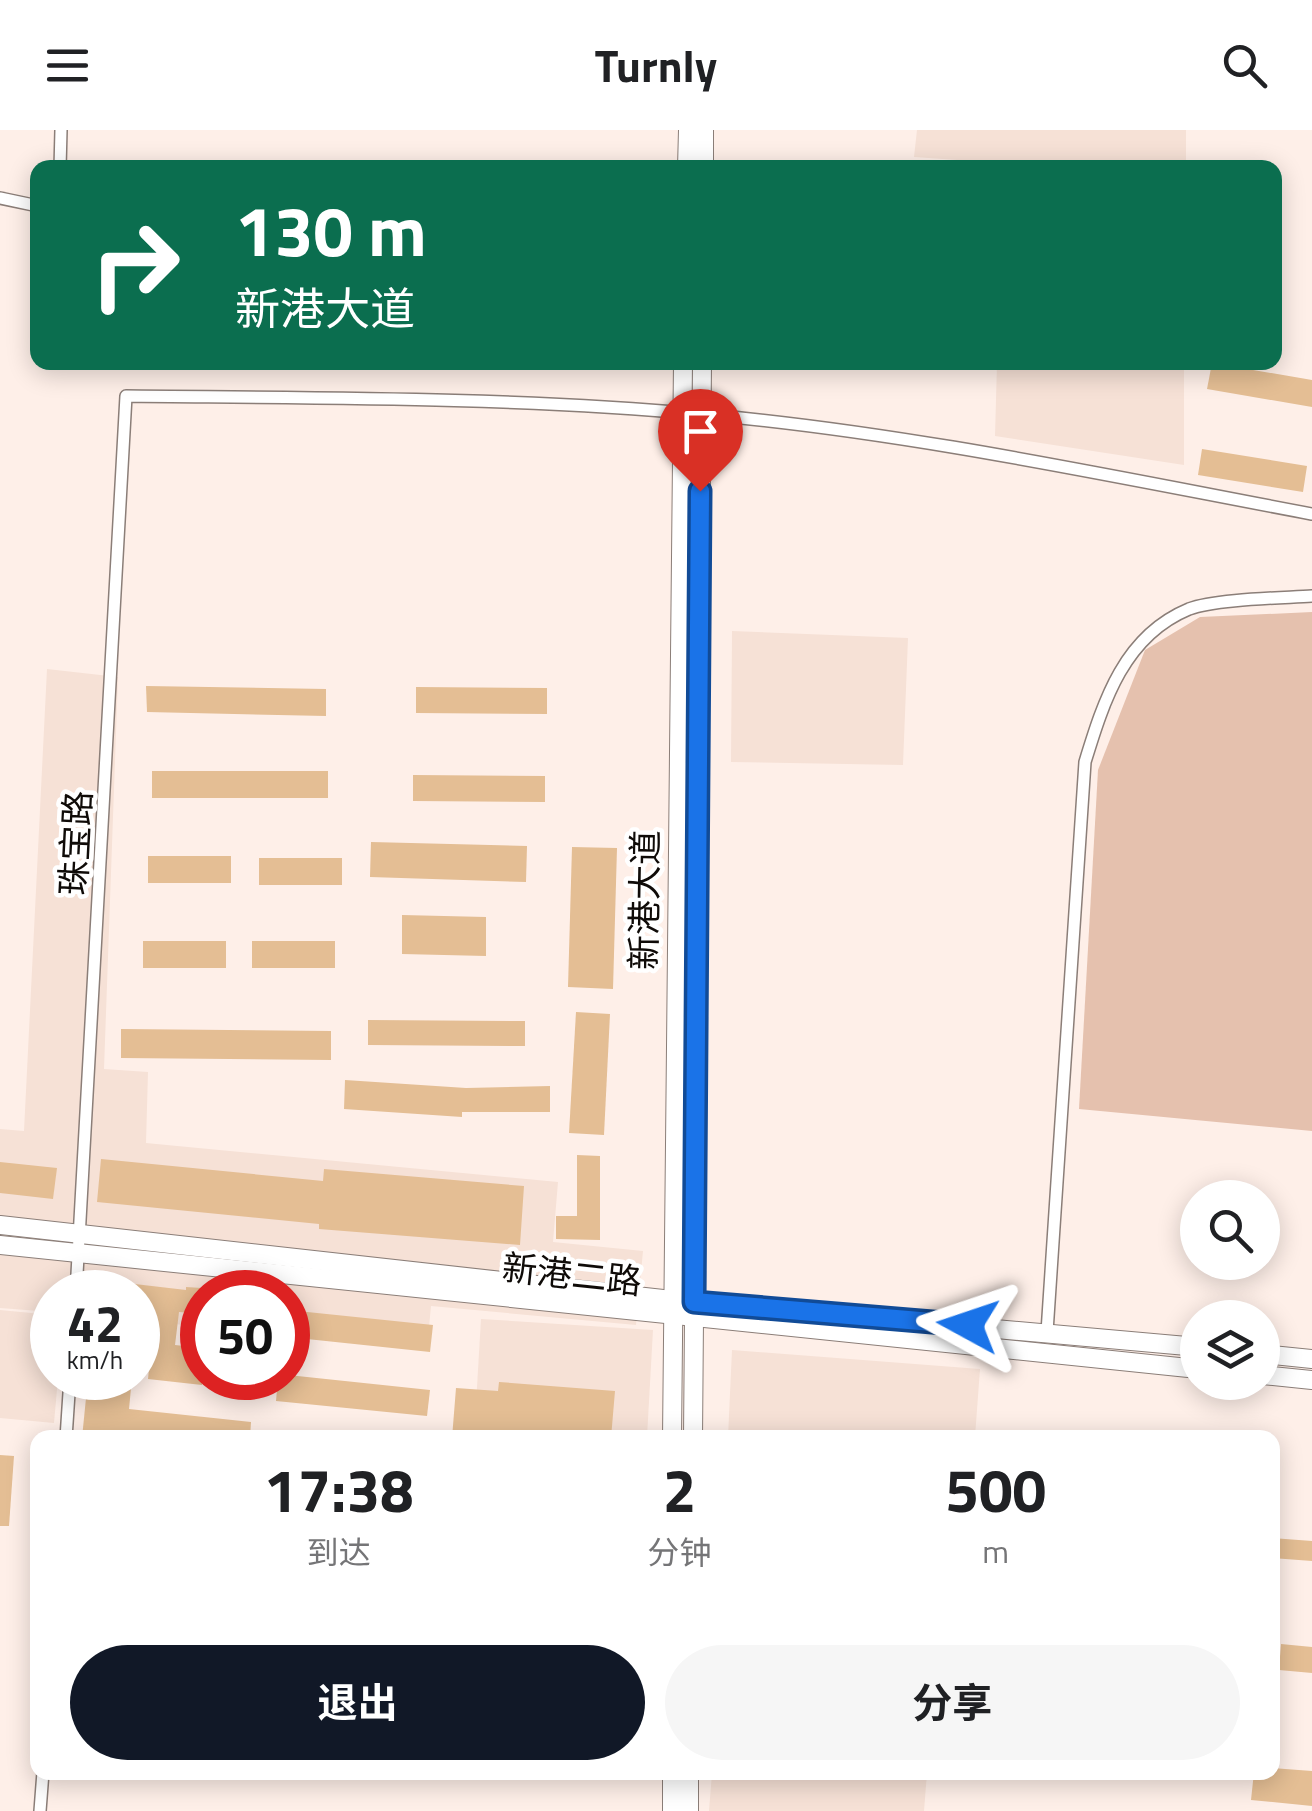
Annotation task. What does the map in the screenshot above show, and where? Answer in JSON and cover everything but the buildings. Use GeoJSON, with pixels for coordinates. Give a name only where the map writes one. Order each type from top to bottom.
{"type":"FeatureCollection","features":[{"type":"Feature","properties":{"kind":"main road"},"geometry":{"type":"LineString","coordinates":[[688,130],[688,160]]}},
{"type":"Feature","properties":{"kind":"main road"},"geometry":{"type":"LineString","coordinates":[[704,130],[704,160]]}},
{"type":"Feature","properties":{"kind":"main road","name":"新港大道"},"geometry":{"type":"LineString","coordinates":[[685,370],[692,413],[693,1430]]}},
{"type":"Feature","properties":{"kind":"main road","name":"新港大道"},"geometry":{"type":"LineString","coordinates":[[672,1430],[692,413],[700,370]]}},
{"type":"Feature","properties":{"kind":"main road","name":"新港二路"},"geometry":{"type":"LineString","coordinates":[[0,1225],[672,1309]]}},
{"type":"Feature","properties":{"kind":"main road","name":"新港二路"},"geometry":{"type":"LineString","coordinates":[[0,1245],[672,1309],[1047,1332],[1180,1345]]}},
{"type":"Feature","properties":{"kind":"main road","name":"新港二路"},"geometry":{"type":"LineString","coordinates":[[694,1310],[1180,1366]]}},
{"type":"Feature","properties":{"kind":"main road"},"geometry":{"type":"LineString","coordinates":[[1280,1356],[1312,1359]]}},
{"type":"Feature","properties":{"kind":"main road"},"geometry":{"type":"LineString","coordinates":[[1280,1377],[1312,1380]]}},
{"type":"Feature","properties":{"kind":"main road"},"geometry":{"type":"LineString","coordinates":[[672,1780],[672,1811]]}},
{"type":"Feature","properties":{"kind":"main road"},"geometry":{"type":"LineString","coordinates":[[689,1780],[689,1811]]}},
{"type":"Feature","properties":{"kind":"street"},"geometry":{"type":"LineString","coordinates":[[60,160],[62,130]]}},
{"type":"Feature","properties":{"kind":"street"},"geometry":{"type":"LineString","coordinates":[[0,198],[30,204]]}},
{"type":"Feature","properties":{"kind":"street","name":"珠宝路"},"geometry":{"type":"LineString","coordinates":[[77,1270],[126,396],[381,399],[692,413]]}},
{"type":"Feature","properties":{"kind":"street"},"geometry":{"type":"LineString","coordinates":[[692,413],[997,454],[1312,514]]}},
{"type":"Feature","properties":{"kind":"street"},"geometry":{"type":"LineString","coordinates":[[1047,1332],[1085,762],[1104,699],[1133,648],[1190,609],[1312,596]]}},
{"type":"Feature","properties":{"kind":"street"},"geometry":{"type":"LineString","coordinates":[[67,1430],[69,1400]]}},
{"type":"Feature","properties":{"kind":"street"},"geometry":{"type":"LineString","coordinates":[[40,1811],[42,1780]]}},
{"type":"Feature","properties":{"kind":"shaded area"},"geometry":{"type":"Polygon","coordinates":[[[917,130],[1186,130],[1186,160],[914,157],[917,130]]]}},
{"type":"Feature","properties":{"kind":"shaded area"},"geometry":{"type":"Polygon","coordinates":[[[997,370],[1184,370],[1184,465],[995,436],[997,370]]]}},
{"type":"Feature","properties":{"kind":"shaded area"},"geometry":{"type":"Polygon","coordinates":[[[1312,612],[1312,1131],[1079,1109],[1098,770],[1145,650],[1200,617],[1312,612]]]}},
{"type":"Feature","properties":{"kind":"shaded area"},"geometry":{"type":"Polygon","coordinates":[[[732,631],[908,638],[903,765],[731,762],[732,631]]]}},
{"type":"Feature","properties":{"kind":"shaded area"},"geometry":{"type":"Polygon","coordinates":[[[47,669],[118,677],[104,1069],[148,1072],[146,1143],[558,1182],[553,1242],[643,1251],[636,1325],[431,1306],[427,1348],[310,1337],[310,1270],[180,1270],[180,1325],[160,1322],[160,1270],[30,1270],[30,1310],[0,1308],[0,1129],[24,1131],[47,669]]]}},
{"type":"Feature","properties":{"kind":"shaded area"},"geometry":{"type":"Polygon","coordinates":[[[0,1310],[30,1313],[30,1400],[56,1400],[54,1423],[0,1418],[0,1310]]]}},
{"type":"Feature","properties":{"kind":"shaded area"},"geometry":{"type":"Polygon","coordinates":[[[481,1319],[653,1330],[647,1430],[474,1430],[481,1319]]]}},
{"type":"Feature","properties":{"kind":"shaded area"},"geometry":{"type":"Polygon","coordinates":[[[732,1350],[980,1369],[976,1430],[728,1430],[732,1350]]]}},
{"type":"Feature","properties":{"kind":"shaded area"},"geometry":{"type":"Polygon","coordinates":[[[711,1780],[926,1780],[924,1811],[709,1811],[711,1780]]]}},
{"type":"Feature","properties":{"kind":"route"},"geometry":{"type":"LineString","coordinates":[[700,491],[694,1302],[968,1325]]}}]}
